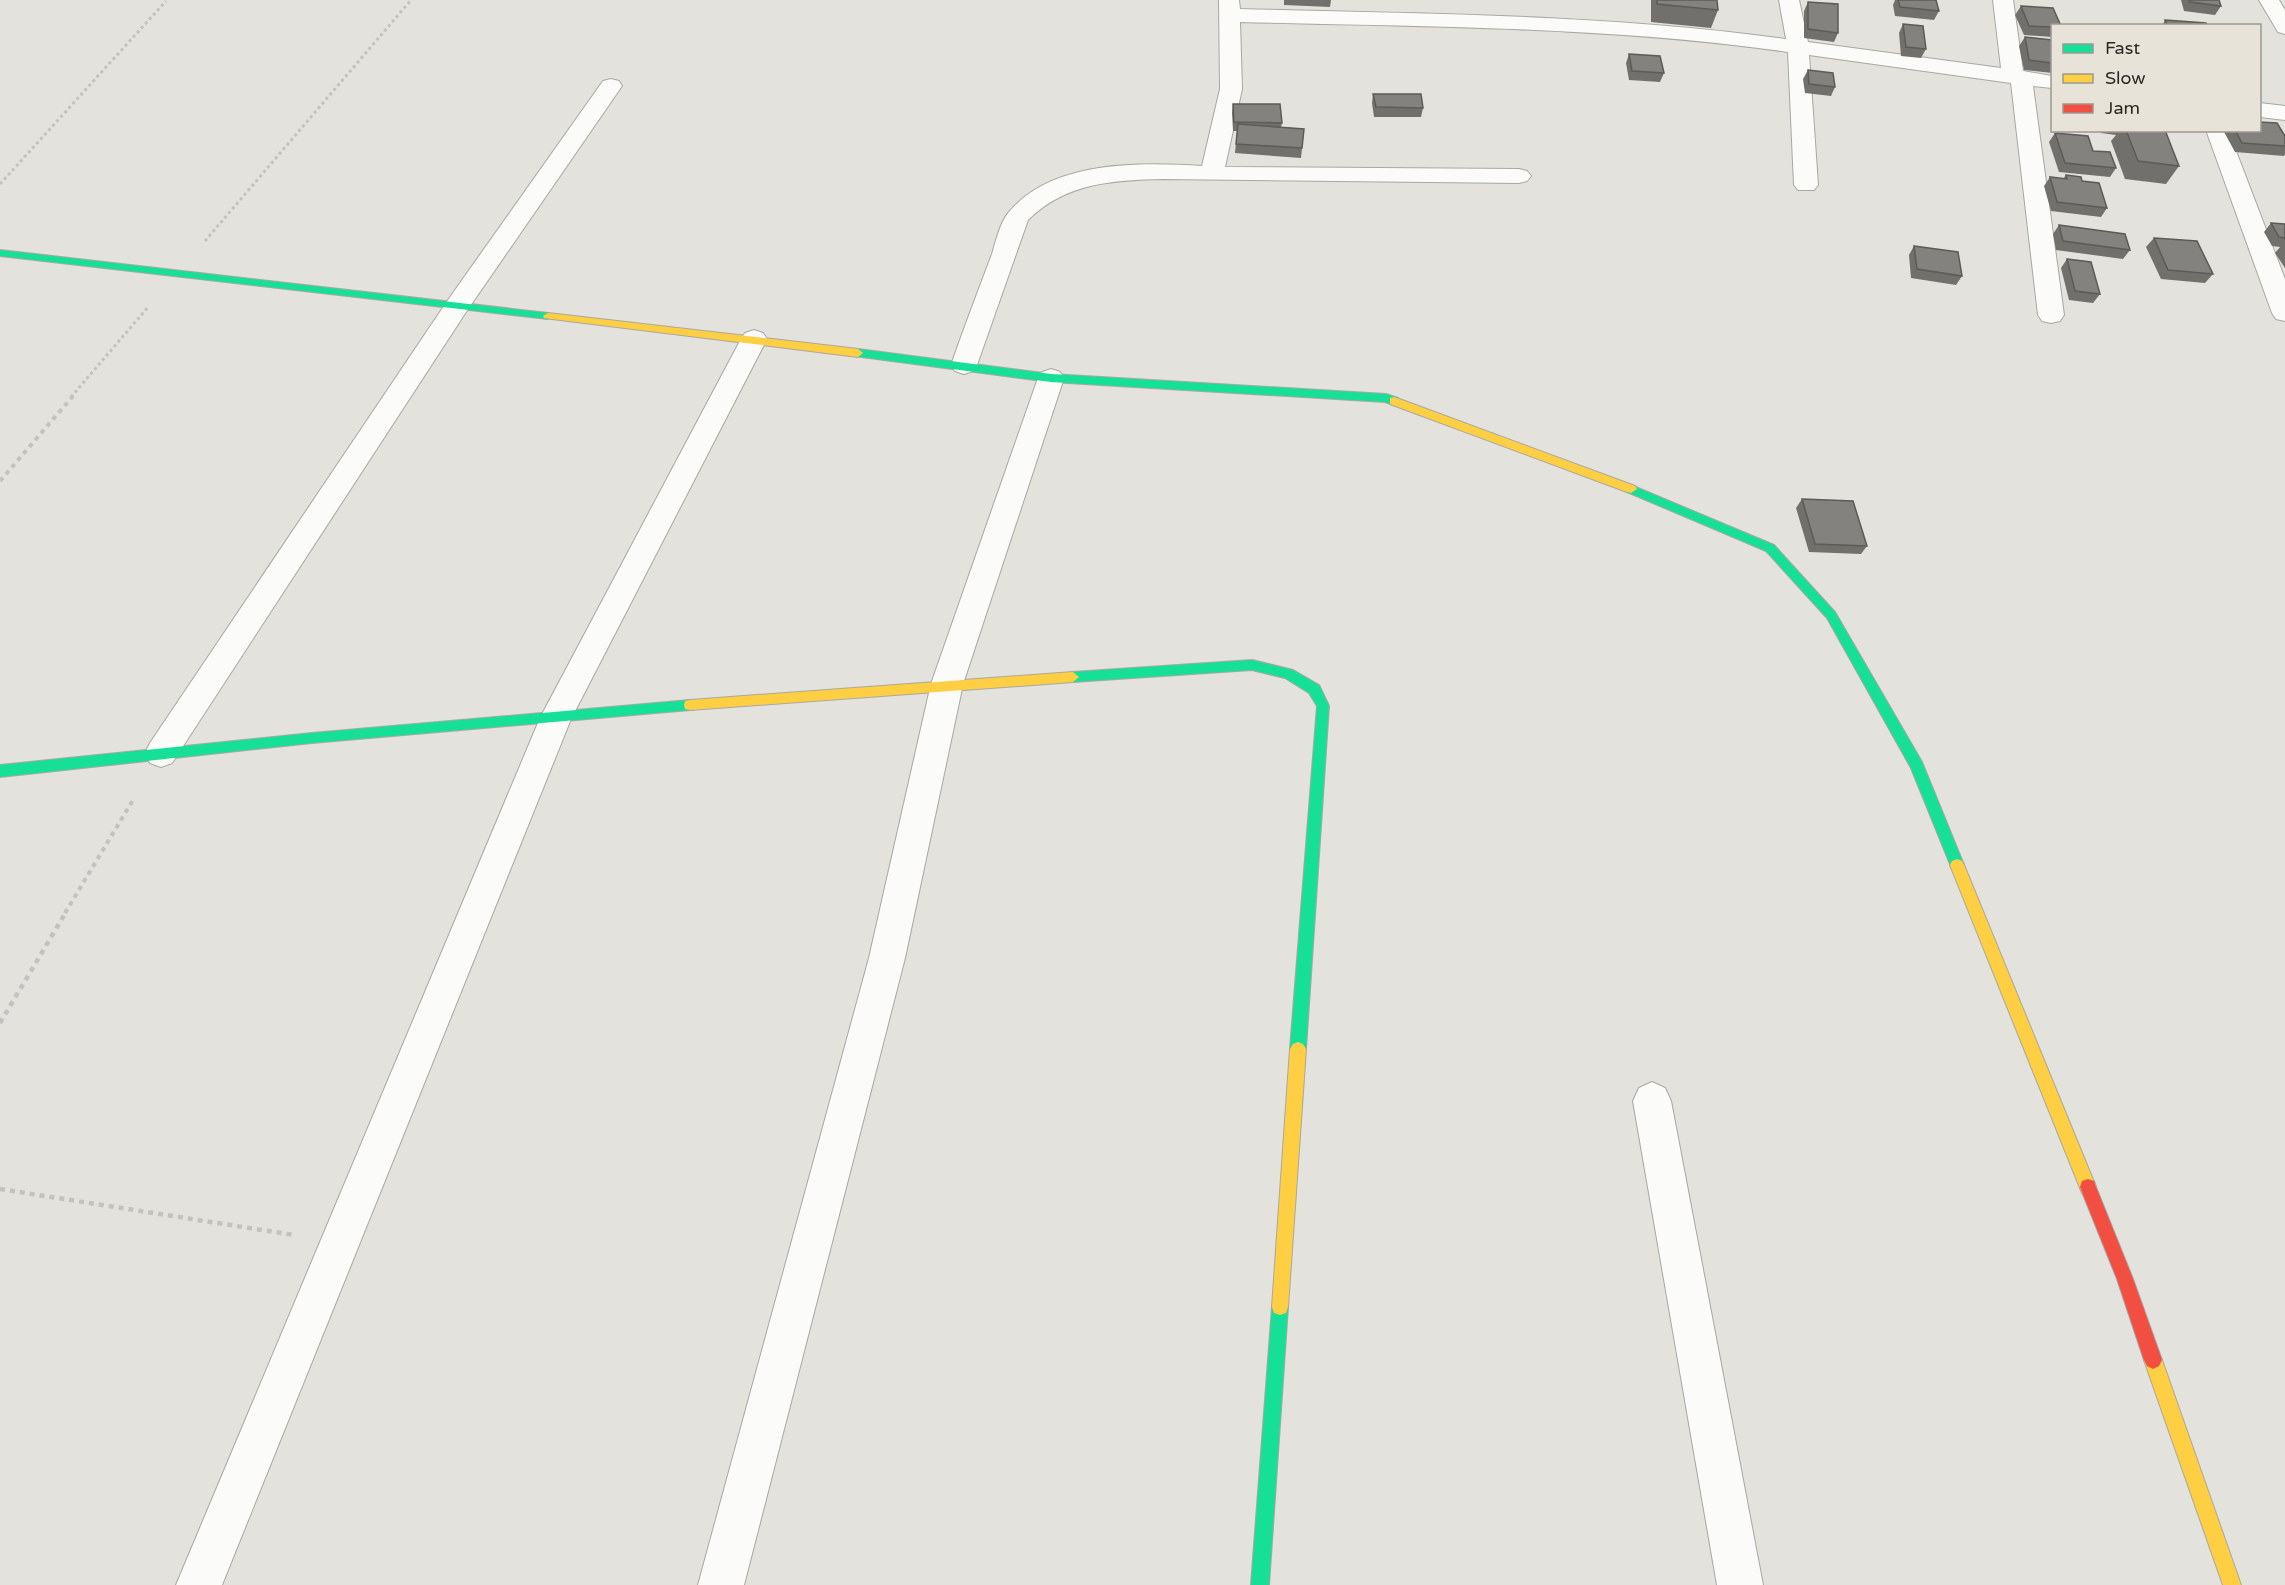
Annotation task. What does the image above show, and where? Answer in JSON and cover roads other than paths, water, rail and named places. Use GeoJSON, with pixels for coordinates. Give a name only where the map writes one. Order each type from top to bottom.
{"type":"FeatureCollection","features":[{"type":"Feature","properties":{"kind":"street"},"geometry":{"type":"LineString","coordinates":[[1789,0],[1797,47],[1806,185]]}},
{"type":"Feature","properties":{"kind":"street"},"geometry":{"type":"LineString","coordinates":[[2003,0],[2017,77],[2051,315]]}},
{"type":"Feature","properties":{"kind":"street"},"geometry":{"type":"LineString","coordinates":[[2275,2],[2285,28]]}},
{"type":"Feature","properties":{"kind":"street"},"geometry":{"type":"LineString","coordinates":[[1212,174],[1230,89],[1229,8],[1516,22],[1743,39],[2051,82]]}},
{"type":"Feature","properties":{"kind":"street"},"geometry":{"type":"LineString","coordinates":[[161,753],[457,306],[611,86]]}},
{"type":"Feature","properties":{"kind":"street"},"geometry":{"type":"LineString","coordinates":[[2261,110],[2285,113]]}},
{"type":"Feature","properties":{"kind":"street"},"geometry":{"type":"LineString","coordinates":[[2218,132],[2285,314]]}},
{"type":"Feature","properties":{"kind":"street"},"geometry":{"type":"LineString","coordinates":[[964,365],[1017,217],[1027,204],[1054,188],[1111,174],[1177,171],[1212,174],[1519,176]]}},
{"type":"Feature","properties":{"kind":"street"},"geometry":{"type":"LineString","coordinates":[[0,252],[754,339],[1051,378],[1386,398],[1620,484],[1770,548],[1831,615],[1917,766],[2125,1279],[2232,1585]]}},
{"type":"Feature","properties":{"kind":"street"},"geometry":{"type":"LineString","coordinates":[[199,1585],[556,718],[754,339]]}},
{"type":"Feature","properties":{"kind":"street"},"geometry":{"type":"LineString","coordinates":[[721,1585],[888,958],[947,684],[1051,378]]}},
{"type":"Feature","properties":{"kind":"street"},"geometry":{"type":"LineString","coordinates":[[0,771],[161,753],[947,684],[1251,664],[1288,675],[1314,689],[1323,706],[1260,1585]]}},
{"type":"Feature","properties":{"kind":"street"},"geometry":{"type":"LineString","coordinates":[[1652,1101],[1740,1585]]}}]}
